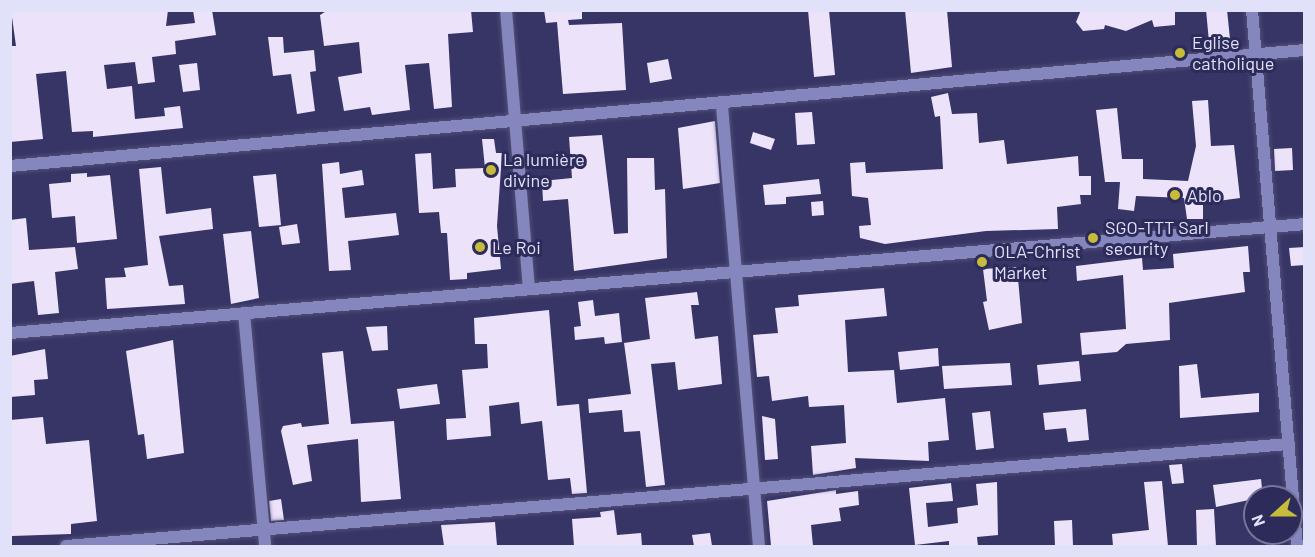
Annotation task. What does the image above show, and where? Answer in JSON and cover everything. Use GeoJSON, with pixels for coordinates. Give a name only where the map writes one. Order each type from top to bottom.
{"type":"FeatureCollection","features":[{"type":"Feature","properties":{"kind":"street"},"geometry":{"type":"LineString","coordinates":[[506,10],[529,289]]}},
{"type":"Feature","properties":{"kind":"street"},"geometry":{"type":"LineString","coordinates":[[1252,10],[1297,546]]}},
{"type":"Feature","properties":{"kind":"street"},"geometry":{"type":"LineString","coordinates":[[10,166],[722,106],[1305,50]]}},
{"type":"Feature","properties":{"kind":"street"},"geometry":{"type":"LineString","coordinates":[[722,106],[759,546]]}},
{"type":"Feature","properties":{"kind":"street"},"geometry":{"type":"LineString","coordinates":[[10,333],[1305,224]]}},
{"type":"Feature","properties":{"kind":"street"},"geometry":{"type":"LineString","coordinates":[[244,313],[265,546]]}},
{"type":"Feature","properties":{"kind":"street"},"geometry":{"type":"LineString","coordinates":[[66,546],[1289,444]]}},
{"type":"Feature","properties":{"kind":"building"},"geometry":{"type":"Polygon","coordinates":[[[11,10],[168,10],[166,26],[195,23],[193,10],[212,10],[216,35],[175,41],[176,54],[152,57],[155,82],[138,84],[135,62],[104,65],[107,89],[132,86],[135,119],[165,116],[164,108],[180,106],[183,128],[93,137],[93,131],[72,132],[66,71],[36,74],[43,139],[10,142],[10,46],[16,46],[11,10]]]}},
{"type":"Feature","properties":{"kind":"building"},"geometry":{"type":"Polygon","coordinates":[[[328,10],[471,10],[473,32],[448,34],[452,107],[434,109],[429,63],[405,65],[410,110],[372,115],[370,107],[344,111],[338,77],[362,73],[359,42],[324,46],[320,15],[328,10]]]}},
{"type":"Feature","properties":{"kind":"building"},"geometry":{"type":"Polygon","coordinates":[[[544,10],[582,10],[582,19],[568,20],[569,25],[622,23],[626,90],[563,94],[557,22],[546,23],[544,10]]]}},
{"type":"Feature","properties":{"kind":"building"},"geometry":{"type":"Polygon","coordinates":[[[808,10],[829,10],[835,75],[814,77],[808,10]]]}},
{"type":"Feature","properties":{"kind":"building"},"geometry":{"type":"Polygon","coordinates":[[[905,10],[947,10],[952,67],[911,73],[905,10]]]}},
{"type":"Feature","properties":{"kind":"building"},"geometry":{"type":"Polygon","coordinates":[[[1081,10],[1175,10],[1175,25],[1154,27],[1152,20],[1126,31],[1105,25],[1104,29],[1083,31],[1076,22],[1081,10]]]}},
{"type":"Feature","properties":{"kind":"building"},"geometry":{"type":"Polygon","coordinates":[[[1206,10],[1227,10],[1230,39],[1209,42],[1206,10]]]}},
{"type":"Feature","properties":{"kind":"building"},"geometry":{"type":"Polygon","coordinates":[[[268,37],[283,37],[284,53],[314,50],[316,71],[310,72],[315,111],[297,114],[291,74],[273,76],[268,37]]]}},
{"type":"Feature","properties":{"kind":"building"},"geometry":{"type":"Polygon","coordinates":[[[668,59],[672,79],[650,83],[647,63],[668,59]]]}},
{"type":"Feature","properties":{"kind":"building"},"geometry":{"type":"Polygon","coordinates":[[[197,63],[200,90],[183,92],[179,65],[197,63]]]}},
{"type":"Feature","properties":{"kind":"building"},"geometry":{"type":"Polygon","coordinates":[[[948,93],[952,114],[977,113],[979,143],[1004,140],[1007,164],[1078,156],[1079,176],[1091,176],[1091,195],[1080,195],[1081,204],[1057,207],[1058,229],[986,231],[885,244],[860,238],[859,226],[871,225],[868,198],[852,196],[850,163],[865,162],[866,173],[943,169],[940,116],[935,117],[931,97],[948,93]]]}},
{"type":"Feature","properties":{"kind":"building"},"geometry":{"type":"Polygon","coordinates":[[[1208,100],[1211,146],[1234,145],[1240,198],[1203,203],[1203,219],[1187,219],[1184,198],[1136,196],[1134,211],[1118,209],[1120,182],[1105,182],[1096,110],[1117,108],[1122,159],[1143,159],[1143,179],[1188,181],[1196,146],[1192,101],[1208,100]]]}},
{"type":"Feature","properties":{"kind":"building"},"geometry":{"type":"Polygon","coordinates":[[[812,112],[815,144],[797,145],[795,113],[812,112]]]}},
{"type":"Feature","properties":{"kind":"building"},"geometry":{"type":"Polygon","coordinates":[[[715,121],[720,183],[683,189],[678,128],[715,121]]]}},
{"type":"Feature","properties":{"kind":"building"},"geometry":{"type":"Polygon","coordinates":[[[753,132],[775,139],[771,150],[750,143],[753,132]]]}},
{"type":"Feature","properties":{"kind":"building"},"geometry":{"type":"Polygon","coordinates":[[[602,135],[614,234],[628,233],[627,158],[654,158],[655,190],[665,189],[667,258],[574,271],[568,199],[543,201],[542,181],[572,178],[569,137],[602,135]]]}},
{"type":"Feature","properties":{"kind":"building"},"geometry":{"type":"Polygon","coordinates":[[[482,139],[494,139],[496,153],[502,153],[497,226],[501,269],[467,273],[467,279],[450,280],[447,233],[441,233],[439,212],[419,213],[415,154],[431,153],[433,189],[456,187],[455,169],[485,168],[482,139]]]}},
{"type":"Feature","properties":{"kind":"building"},"geometry":{"type":"Polygon","coordinates":[[[1292,148],[1293,170],[1275,171],[1274,149],[1292,148]]]}},
{"type":"Feature","properties":{"kind":"building"},"geometry":{"type":"Polygon","coordinates":[[[339,162],[340,174],[362,170],[364,185],[342,188],[345,218],[396,213],[399,235],[348,241],[351,270],[329,271],[322,164],[339,162]]]}},
{"type":"Feature","properties":{"kind":"building"},"geometry":{"type":"Polygon","coordinates":[[[161,167],[166,214],[211,208],[213,229],[159,236],[169,286],[183,285],[185,304],[107,309],[105,278],[126,277],[124,268],[148,265],[139,169],[161,167]]]}},
{"type":"Feature","properties":{"kind":"building"},"geometry":{"type":"Polygon","coordinates":[[[87,173],[87,177],[110,175],[117,239],[77,243],[75,216],[52,218],[49,184],[71,182],[71,174],[87,173]]]}},
{"type":"Feature","properties":{"kind":"building"},"geometry":{"type":"Polygon","coordinates":[[[276,174],[281,225],[259,227],[253,176],[276,174]]]}},
{"type":"Feature","properties":{"kind":"building"},"geometry":{"type":"Polygon","coordinates":[[[819,179],[821,194],[786,197],[786,204],[765,205],[763,185],[819,179]]]}},
{"type":"Feature","properties":{"kind":"building"},"geometry":{"type":"Polygon","coordinates":[[[823,201],[824,215],[812,216],[811,202],[823,201]]]}},
{"type":"Feature","properties":{"kind":"building"},"geometry":{"type":"Polygon","coordinates":[[[26,218],[29,250],[75,247],[78,269],[55,272],[59,313],[38,315],[34,281],[10,284],[10,220],[26,218]]]}},
{"type":"Feature","properties":{"kind":"building"},"geometry":{"type":"Polygon","coordinates":[[[297,224],[300,243],[282,245],[279,227],[297,224]]]}},
{"type":"Feature","properties":{"kind":"building"},"geometry":{"type":"Polygon","coordinates":[[[251,231],[259,298],[231,304],[223,234],[251,231]]]}},
{"type":"Feature","properties":{"kind":"building"},"geometry":{"type":"Polygon","coordinates":[[[1248,246],[1250,272],[1243,272],[1245,292],[1169,303],[1170,340],[1126,344],[1117,352],[1082,355],[1080,333],[1126,329],[1123,275],[1077,281],[1076,266],[1142,258],[1143,270],[1174,268],[1173,254],[1248,246]]]}},
{"type":"Feature","properties":{"kind":"building"},"geometry":{"type":"Polygon","coordinates":[[[1305,247],[1305,265],[1291,266],[1289,248],[1305,247]]]}},
{"type":"Feature","properties":{"kind":"building"},"geometry":{"type":"Polygon","coordinates":[[[1017,267],[1022,323],[989,330],[983,302],[987,301],[983,269],[1017,267]]]}},
{"type":"Feature","properties":{"kind":"building"},"geometry":{"type":"Polygon","coordinates":[[[884,288],[887,316],[845,320],[848,372],[894,370],[897,403],[945,398],[949,440],[928,442],[929,461],[855,458],[856,468],[813,475],[811,446],[846,443],[844,405],[809,407],[808,396],[772,401],[769,376],[757,377],[753,335],[778,333],[775,308],[799,306],[798,295],[884,288]]]}},
{"type":"Feature","properties":{"kind":"building"},"geometry":{"type":"Polygon","coordinates":[[[697,292],[699,305],[691,305],[695,339],[718,336],[722,384],[678,390],[675,362],[651,364],[665,485],[646,487],[640,431],[624,432],[622,410],[589,413],[588,399],[631,394],[624,343],[650,339],[645,298],[697,292]]]}},
{"type":"Feature","properties":{"kind":"building"},"geometry":{"type":"Polygon","coordinates":[[[593,300],[595,316],[619,313],[622,342],[605,344],[604,337],[575,340],[574,327],[581,326],[578,302],[593,300]]]}},
{"type":"Feature","properties":{"kind":"building"},"geometry":{"type":"Polygon","coordinates":[[[549,310],[557,406],[579,404],[587,493],[572,494],[570,478],[548,480],[542,421],[521,424],[519,402],[489,406],[491,436],[447,440],[446,419],[466,418],[462,370],[488,368],[487,344],[475,344],[474,318],[549,310]]]}},
{"type":"Feature","properties":{"kind":"building"},"geometry":{"type":"Polygon","coordinates":[[[387,326],[388,350],[372,351],[366,327],[387,326]]]}},
{"type":"Feature","properties":{"kind":"building"},"geometry":{"type":"Polygon","coordinates":[[[173,340],[184,453],[147,459],[144,434],[138,435],[126,351],[173,340]]]}},
{"type":"Feature","properties":{"kind":"building"},"geometry":{"type":"Polygon","coordinates":[[[938,348],[939,366],[900,370],[898,352],[938,348]]]}},
{"type":"Feature","properties":{"kind":"building"},"geometry":{"type":"Polygon","coordinates":[[[45,349],[48,379],[34,380],[35,395],[10,397],[10,356],[45,349]]]}},
{"type":"Feature","properties":{"kind":"building"},"geometry":{"type":"Polygon","coordinates":[[[343,351],[351,424],[394,421],[401,499],[361,502],[358,439],[307,445],[312,481],[293,485],[281,431],[283,426],[301,423],[302,427],[329,424],[322,353],[343,351]]]}},
{"type":"Feature","properties":{"kind":"building"},"geometry":{"type":"Polygon","coordinates":[[[1079,361],[1081,381],[1039,385],[1037,365],[1079,361]]]}},
{"type":"Feature","properties":{"kind":"building"},"geometry":{"type":"Polygon","coordinates":[[[1010,363],[1012,385],[944,389],[942,366],[1010,363]]]}},
{"type":"Feature","properties":{"kind":"building"},"geometry":{"type":"Polygon","coordinates":[[[1197,364],[1201,398],[1259,393],[1259,412],[1180,418],[1179,366],[1197,364]]]}},
{"type":"Feature","properties":{"kind":"building"},"geometry":{"type":"Polygon","coordinates":[[[437,384],[440,404],[400,409],[397,389],[437,384]]]}},
{"type":"Feature","properties":{"kind":"building"},"geometry":{"type":"Polygon","coordinates":[[[1086,409],[1089,440],[1068,442],[1066,428],[1045,430],[1043,413],[1086,409]]]}},
{"type":"Feature","properties":{"kind":"building"},"geometry":{"type":"Polygon","coordinates":[[[990,411],[994,448],[976,450],[972,413],[990,411]]]}},
{"type":"Feature","properties":{"kind":"building"},"geometry":{"type":"Polygon","coordinates":[[[762,416],[775,419],[778,459],[765,460],[762,416]]]}},
{"type":"Feature","properties":{"kind":"building"},"geometry":{"type":"Polygon","coordinates":[[[43,417],[46,444],[89,440],[97,521],[71,524],[71,534],[12,536],[10,420],[43,417]]]}},
{"type":"Feature","properties":{"kind":"building"},"geometry":{"type":"Polygon","coordinates":[[[1182,464],[1184,483],[1172,484],[1169,465],[1182,464]]]}},
{"type":"Feature","properties":{"kind":"building"},"geometry":{"type":"Polygon","coordinates":[[[1261,479],[1262,485],[1243,485],[1243,501],[1216,507],[1213,485],[1261,479]]]}},
{"type":"Feature","properties":{"kind":"building"},"geometry":{"type":"Polygon","coordinates":[[[1162,481],[1168,546],[1113,546],[1112,534],[1149,530],[1144,482],[1162,481]]]}},
{"type":"Feature","properties":{"kind":"building"},"geometry":{"type":"Polygon","coordinates":[[[997,482],[998,535],[977,537],[978,546],[949,546],[949,541],[915,545],[909,488],[951,483],[953,501],[926,503],[928,527],[958,523],[957,508],[978,505],[976,484],[997,482]]]}},
{"type":"Feature","properties":{"kind":"building"},"geometry":{"type":"Polygon","coordinates":[[[836,490],[836,494],[858,491],[859,505],[839,508],[841,521],[811,525],[813,546],[771,546],[767,501],[836,490]]]}},
{"type":"Feature","properties":{"kind":"building"},"geometry":{"type":"Polygon","coordinates":[[[281,499],[284,520],[271,521],[269,501],[281,499]]]}},
{"type":"Feature","properties":{"kind":"building"},"geometry":{"type":"Polygon","coordinates":[[[1214,509],[1216,546],[1197,546],[1196,510],[1214,509]]]}},
{"type":"Feature","properties":{"kind":"building"},"geometry":{"type":"Polygon","coordinates":[[[614,510],[617,535],[641,533],[642,546],[574,546],[572,519],[601,517],[600,512],[614,510]]]}},
{"type":"Feature","properties":{"kind":"building"},"geometry":{"type":"Polygon","coordinates":[[[1072,520],[1073,546],[1055,546],[1054,521],[1072,520]]]}},
{"type":"Feature","properties":{"kind":"building"},"geometry":{"type":"Polygon","coordinates":[[[495,522],[497,546],[444,546],[441,525],[495,522]]]}},
{"type":"Feature","properties":{"kind":"building"},"geometry":{"type":"Polygon","coordinates":[[[710,533],[712,546],[694,546],[692,535],[710,533]]]}},
{"type":"Feature","properties":{"kind":"place","name":"Eglise catholique"},"geometry":{"type":"Point","coordinates":[1180,53]}},
{"type":"Feature","properties":{"kind":"place","name":"La lumière divine"},"geometry":{"type":"Point","coordinates":[491,170]}},
{"type":"Feature","properties":{"kind":"place","name":"Ablo"},"geometry":{"type":"Point","coordinates":[1175,195]}},
{"type":"Feature","properties":{"kind":"place","name":"SGO-TTT Sarl security"},"geometry":{"type":"Point","coordinates":[1093,238]}},
{"type":"Feature","properties":{"kind":"place","name":"Le Roi"},"geometry":{"type":"Point","coordinates":[480,247]}},
{"type":"Feature","properties":{"kind":"place","name":"OLA-Christ Market"},"geometry":{"type":"Point","coordinates":[982,262]}}]}
